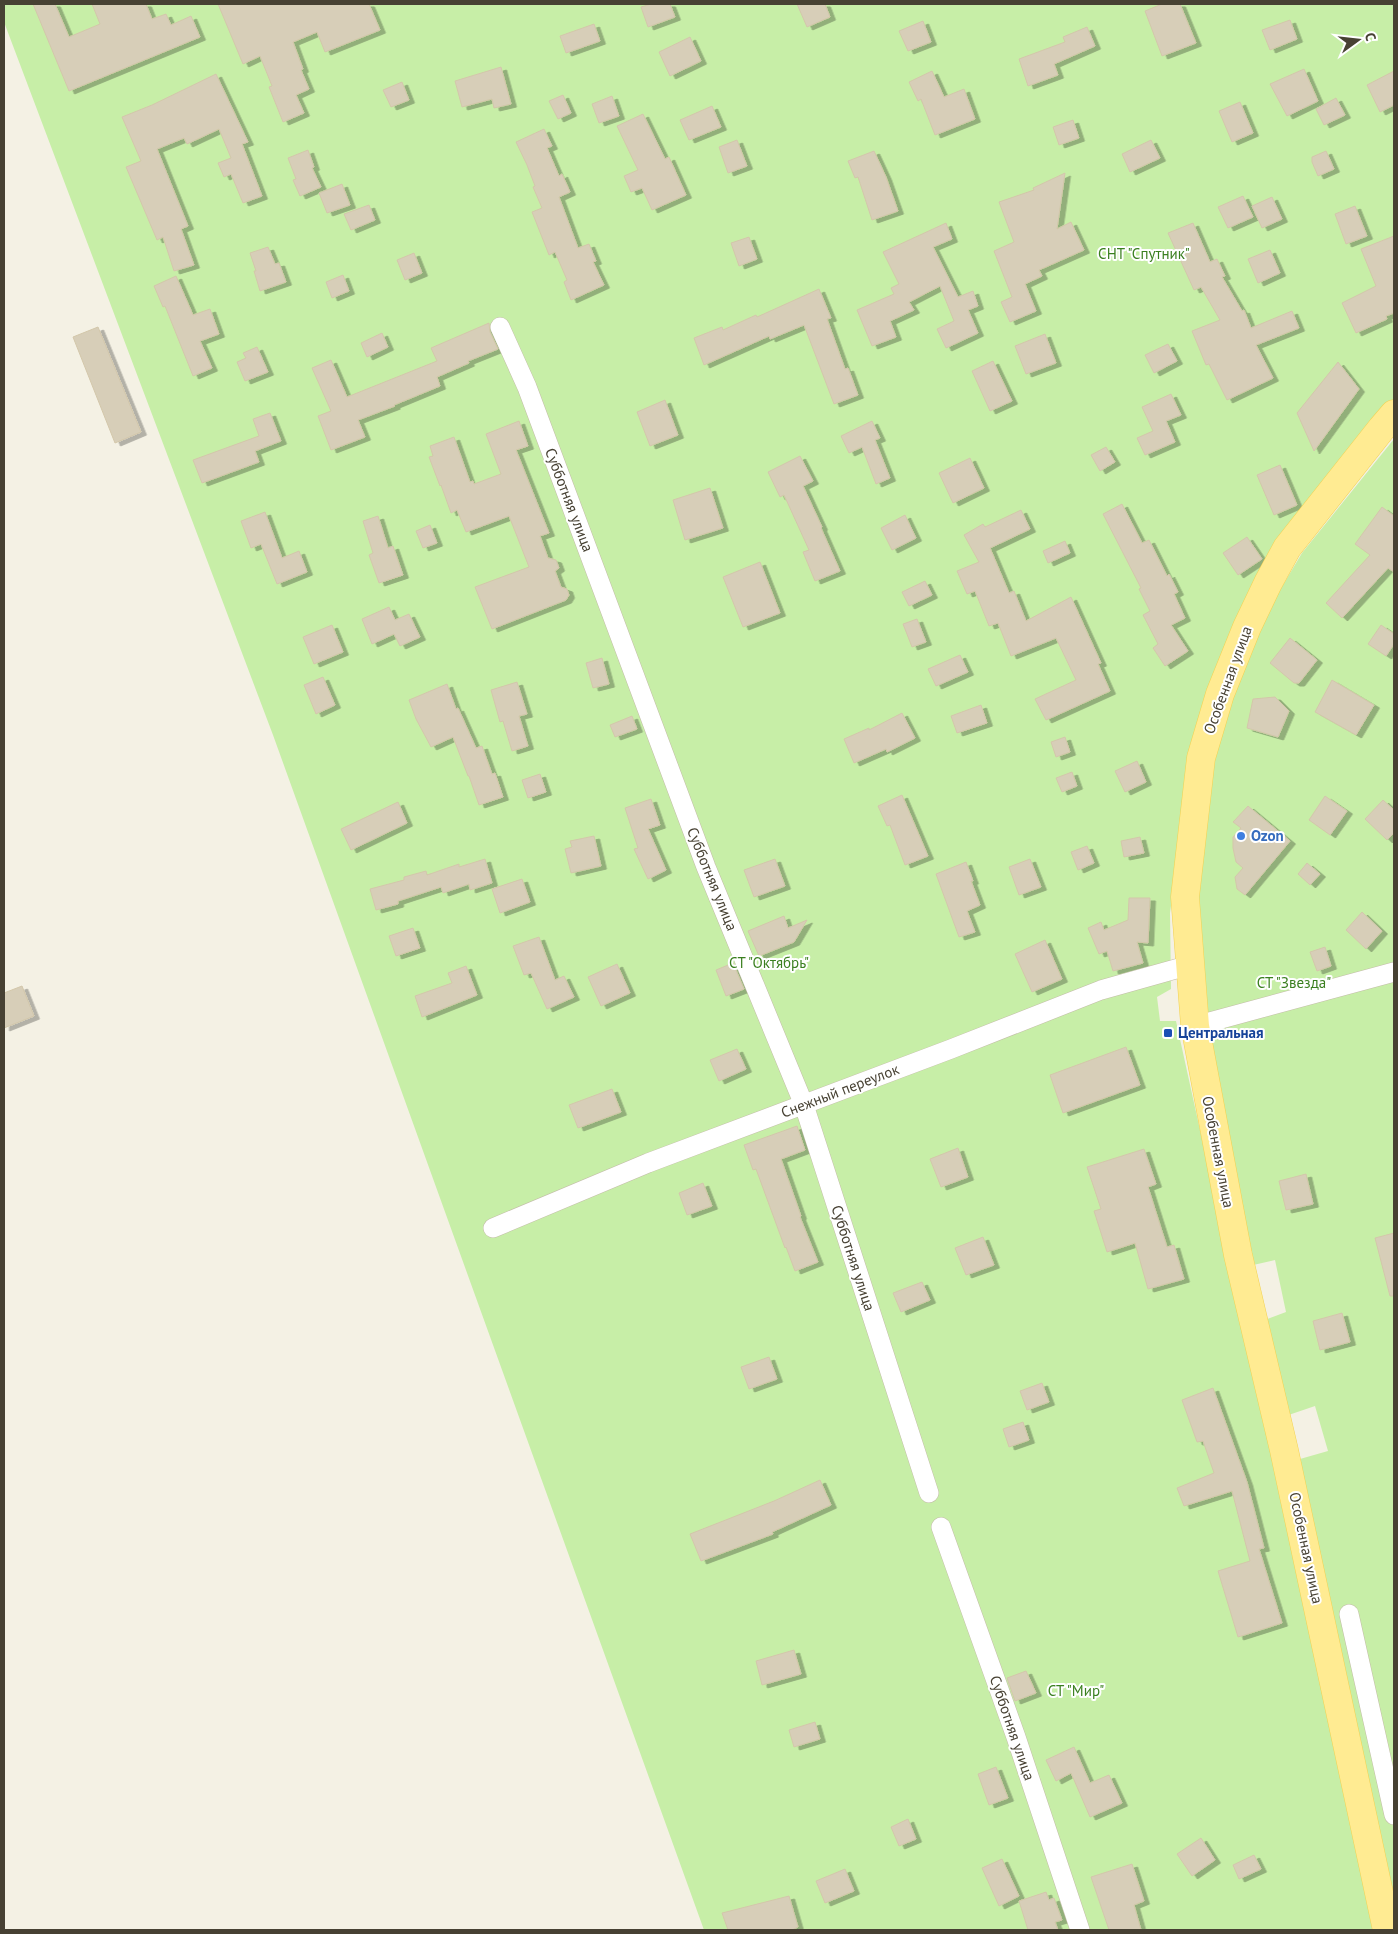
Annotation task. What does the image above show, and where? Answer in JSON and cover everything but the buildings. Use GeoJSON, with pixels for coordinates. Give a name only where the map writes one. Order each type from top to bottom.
{"type":"FeatureCollection","features":[{"type":"Feature","properties":{"kind":"main road","name":"Особенная улица"},"geometry":{"type":"LineString","coordinates":[[1387,1930],[1294,1497],[1238,1255],[1195,1026],[1186,897],[1201,758],[1220,694],[1247,628],[1287,548],[1394,414]]}},
{"type":"Feature","properties":{"kind":"street","name":"Субботняя улица"},"geometry":{"type":"LineString","coordinates":[[500,327],[527,387],[706,867],[804,1105],[929,1493]]}},
{"type":"Feature","properties":{"kind":"street","name":"Снежный переулок"},"geometry":{"type":"LineString","coordinates":[[493,1228],[648,1163],[1101,990],[1190,965]]}},
{"type":"Feature","properties":{"kind":"street"},"geometry":{"type":"LineString","coordinates":[[1195,1026],[1394,972]]}},
{"type":"Feature","properties":{"kind":"street","name":"Субботняя улица"},"geometry":{"type":"LineString","coordinates":[[941,1527],[1016,1737],[1080,1930]]}},
{"type":"Feature","properties":{"kind":"street"},"geometry":{"type":"LineString","coordinates":[[1349,1614],[1394,1815]]}},
{"type":"Feature","properties":{"kind":"green space","name":"СТ \"Октябрь\""},"geometry":{"type":"Polygon","coordinates":[[[4,4],[1394,4],[1394,406],[1284,547],[1181,835],[1170,913],[1171,989],[1157,997],[1160,1021],[1176,1021],[1376,1930],[704,1930],[273,735],[4,22],[4,4]]]}},
{"type":"Feature","properties":{"kind":"green space","name":"СТ \"Звезда\""},"geometry":{"type":"Polygon","coordinates":[[[1394,439],[1394,1930],[1286,1463],[1328,1451],[1315,1406],[1271,1421],[1254,1324],[1286,1312],[1275,1260],[1240,1268],[1192,1020],[1197,831],[1208,755],[1243,652],[1302,553],[1394,439]]]}},
{"type":"Feature","properties":{"kind":"place","name":"Ozon"},"geometry":{"type":"Point","coordinates":[1241,836]}},
{"type":"Feature","properties":{"kind":"place","name":"Центральная"},"geometry":{"type":"Point","coordinates":[1168,1033]}},
{"type":"Feature","properties":{"kind":"park label","name":"СНТ \"Спутник\""},"geometry":{"type":"Point","coordinates":[1144,254]}},
{"type":"Feature","properties":{"kind":"park label","name":"СТ \"Мир\""},"geometry":{"type":"Point","coordinates":[1076,1691]}}]}
